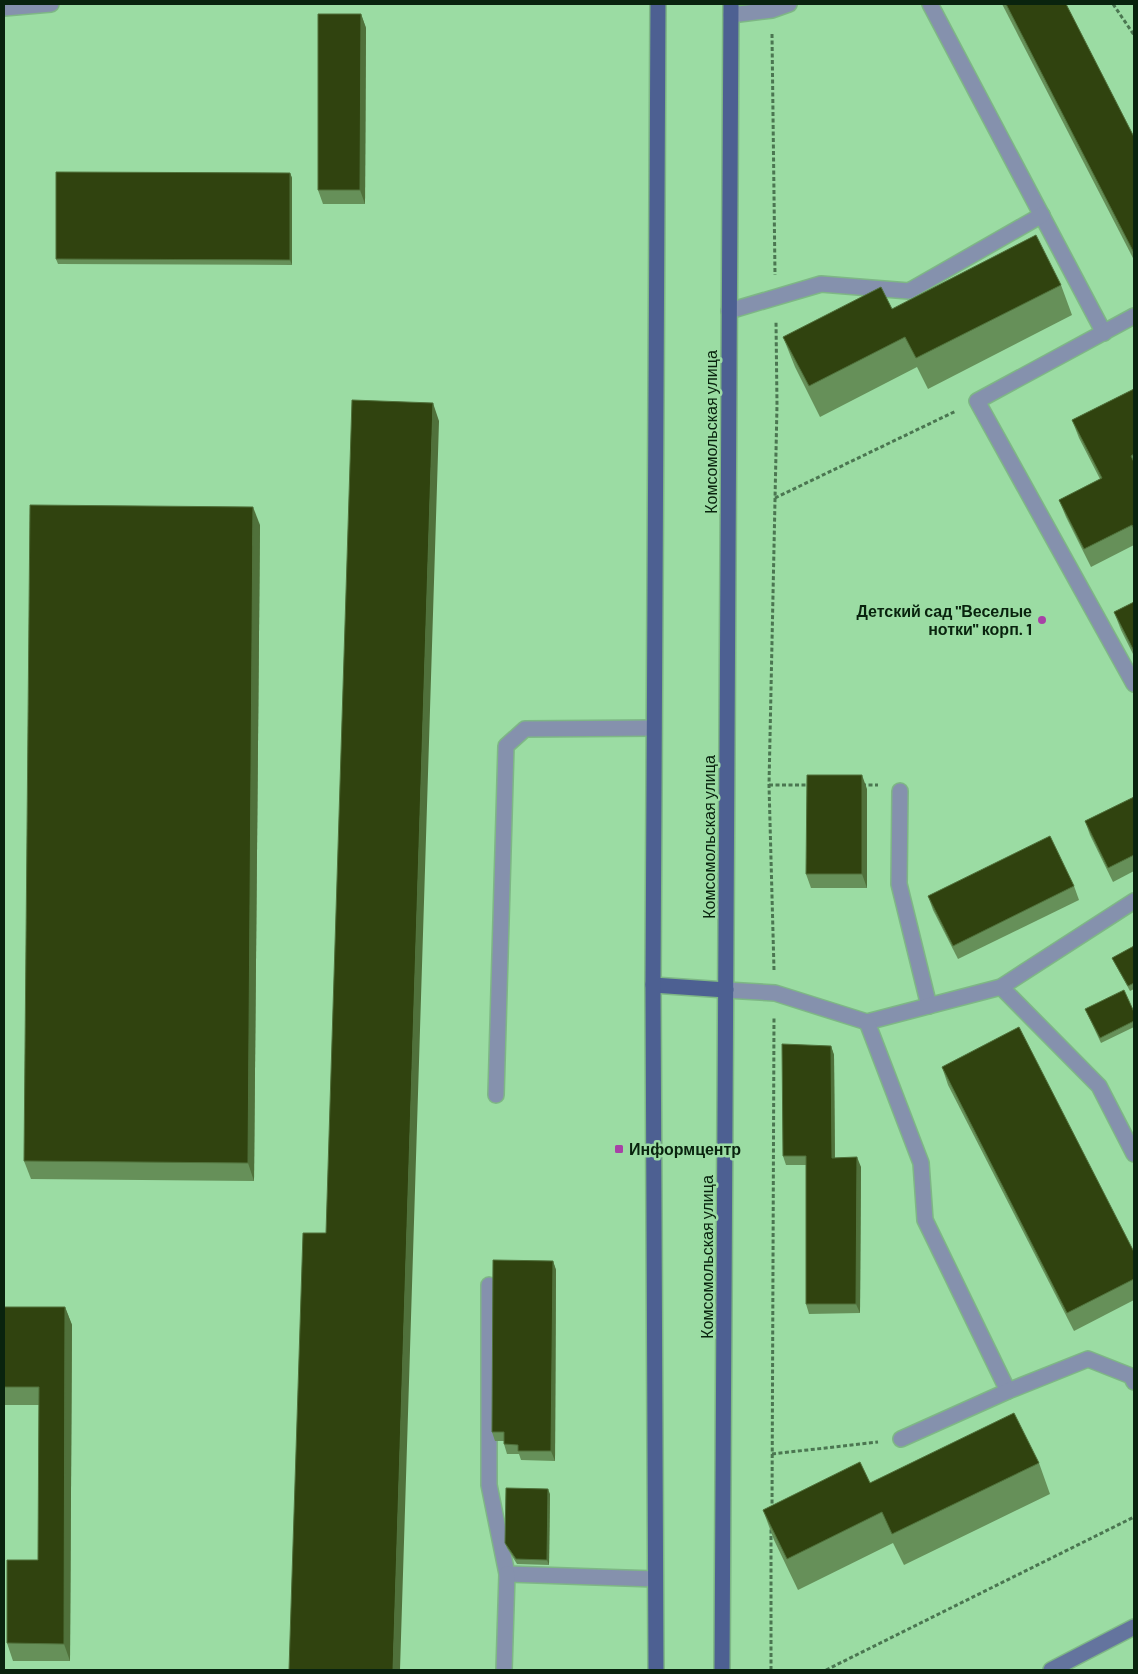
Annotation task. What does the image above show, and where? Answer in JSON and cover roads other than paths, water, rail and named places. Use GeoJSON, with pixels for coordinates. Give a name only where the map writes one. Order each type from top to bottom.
{"type":"FeatureCollection","features":[{"type":"Feature","properties":{"kind":"main road"},"geometry":{"type":"LineString","coordinates":[[656,1670],[653,985],[658,4]]}},
{"type":"Feature","properties":{"kind":"main road","name":"Комсомольская улица"},"geometry":{"type":"LineString","coordinates":[[722,1670],[731,9]]}},
{"type":"Feature","properties":{"kind":"main road"},"geometry":{"type":"LineString","coordinates":[[653,985],[726,990]]}},
{"type":"Feature","properties":{"kind":"street"},"geometry":{"type":"LineString","coordinates":[[1051,1670],[1134,1627]]}},
{"type":"Feature","properties":{"kind":"lane"},"geometry":{"type":"LineString","coordinates":[[4,8],[51,4]]}},
{"type":"Feature","properties":{"kind":"lane"},"geometry":{"type":"LineString","coordinates":[[731,9],[772,10],[789,4]]}},
{"type":"Feature","properties":{"kind":"lane"},"geometry":{"type":"LineString","coordinates":[[930,4],[1104,332]]}},
{"type":"Feature","properties":{"kind":"lane"},"geometry":{"type":"LineString","coordinates":[[729,312],[821,284],[909,290],[1042,215]]}},
{"type":"Feature","properties":{"kind":"lane"},"geometry":{"type":"LineString","coordinates":[[1134,316],[977,401],[1134,684]]}},
{"type":"Feature","properties":{"kind":"lane"},"geometry":{"type":"LineString","coordinates":[[496,1095],[506,746],[525,729],[654,728]]}},
{"type":"Feature","properties":{"kind":"lane"},"geometry":{"type":"LineString","coordinates":[[900,791],[899,884],[929,1006]]}},
{"type":"Feature","properties":{"kind":"lane"},"geometry":{"type":"LineString","coordinates":[[726,990],[774,993],[867,1022],[1001,987],[1134,901]]}},
{"type":"Feature","properties":{"kind":"lane"},"geometry":{"type":"LineString","coordinates":[[1001,987],[1099,1086],[1134,1154]]}},
{"type":"Feature","properties":{"kind":"lane"},"geometry":{"type":"LineString","coordinates":[[867,1022],[921,1163],[925,1220],[1008,1391]]}},
{"type":"Feature","properties":{"kind":"lane"},"geometry":{"type":"LineString","coordinates":[[489,1285],[489,1485],[507,1574],[504,1670]]}},
{"type":"Feature","properties":{"kind":"lane"},"geometry":{"type":"LineString","coordinates":[[901,1439],[1008,1391],[1088,1359],[1133,1376]]}},
{"type":"Feature","properties":{"kind":"lane"},"geometry":{"type":"LineString","coordinates":[[507,1574],[655,1579]]}},
{"type":"Feature","properties":{"kind":"place","name":"Детский сад \"Веселые нотки\" корп. 1"},"geometry":{"type":"Point","coordinates":[1042,620]}},
{"type":"Feature","properties":{"kind":"place","name":"Информцентр"},"geometry":{"type":"Point","coordinates":[619,1149]}}]}
